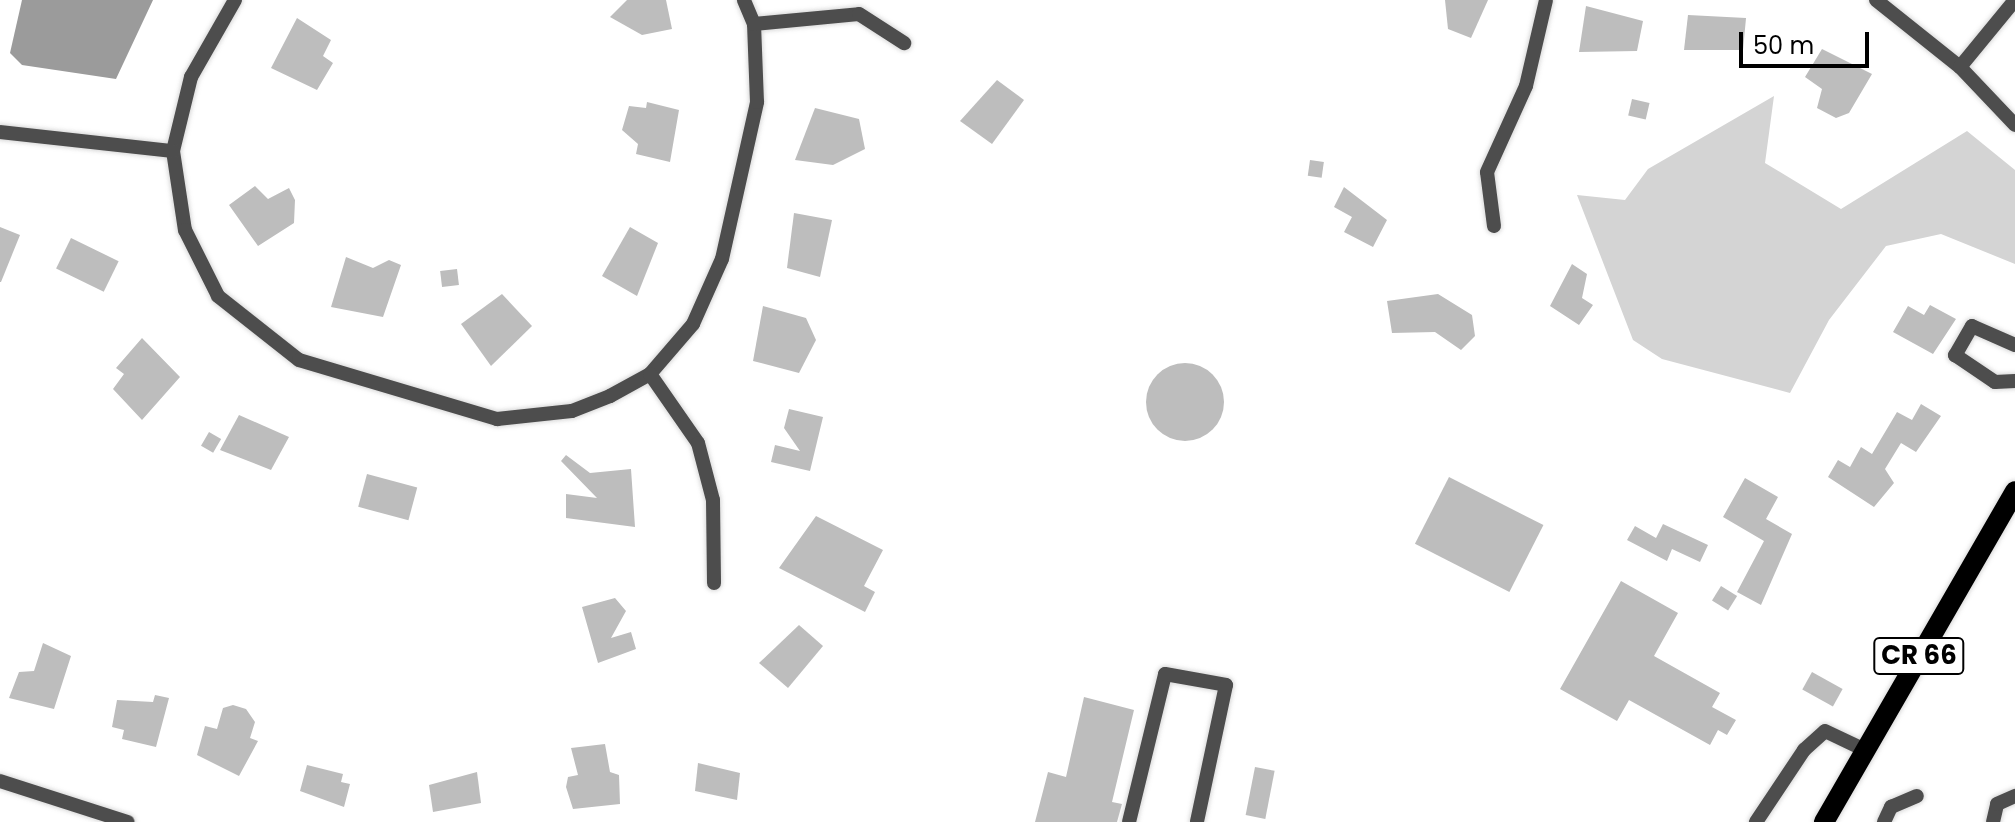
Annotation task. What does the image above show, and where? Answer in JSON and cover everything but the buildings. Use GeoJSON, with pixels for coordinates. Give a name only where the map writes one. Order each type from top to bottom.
{"type":"FeatureCollection","features":[{"type":"Feature","properties":{"kind":"main road","name":"CR 66"},"geometry":{"type":"LineString","coordinates":[[1824,822],[2015,491]]}},
{"type":"Feature","properties":{"kind":"street"},"geometry":{"type":"LineString","coordinates":[[235,0],[191,77],[173,151],[185,230],[218,296],[270,343],[299,360],[456,410],[497,419],[548,415],[650,374],[693,324],[722,259],[757,102],[754,24],[744,0]]}},
{"type":"Feature","properties":{"kind":"street"},"geometry":{"type":"LineString","coordinates":[[1494,226],[1487,172],[1526,86],[1546,0]]}},
{"type":"Feature","properties":{"kind":"street"},"geometry":{"type":"LineString","coordinates":[[1876,0],[1960,67],[2015,125]]}},
{"type":"Feature","properties":{"kind":"street"},"geometry":{"type":"LineString","coordinates":[[1960,67],[2015,0]]}},
{"type":"Feature","properties":{"kind":"street"},"geometry":{"type":"LineString","coordinates":[[754,24],[859,14],[904,43]]}},
{"type":"Feature","properties":{"kind":"street"},"geometry":{"type":"LineString","coordinates":[[0,132],[173,151]]}},
{"type":"Feature","properties":{"kind":"street"},"geometry":{"type":"LineString","coordinates":[[2015,345],[1972,326],[1955,355],[1995,382],[2015,381]]}},
{"type":"Feature","properties":{"kind":"street"},"geometry":{"type":"LineString","coordinates":[[650,374],[698,443],[713,500],[714,583]]}},
{"type":"Feature","properties":{"kind":"street"},"geometry":{"type":"LineString","coordinates":[[1129,822],[1165,674],[1226,685],[1197,822]]}},
{"type":"Feature","properties":{"kind":"street"},"geometry":{"type":"LineString","coordinates":[[1756,822],[1804,750],[1825,731],[1865,750]]}},
{"type":"Feature","properties":{"kind":"street"},"geometry":{"type":"LineString","coordinates":[[0,781],[128,822]]}},
{"type":"Feature","properties":{"kind":"street"},"geometry":{"type":"LineString","coordinates":[[1884,822],[1891,807],[1917,796]]}},
{"type":"Feature","properties":{"kind":"street"},"geometry":{"type":"LineString","coordinates":[[1993,822],[1997,804],[2015,796]]}},
{"type":"Feature","properties":{"kind":"shaded area"},"geometry":{"type":"Polygon","coordinates":[[[22,0],[153,0],[116,79],[22,65],[10,53],[22,0]]]}},
{"type":"Feature","properties":{"kind":"shaded area"},"geometry":{"type":"Polygon","coordinates":[[[1774,96],[1765,163],[1841,209],[1967,131],[2015,170],[2015,264],[1941,234],[1886,246],[1829,320],[1790,393],[1662,359],[1633,340],[1577,195],[1625,200],[1648,169],[1774,96]]]}}]}
